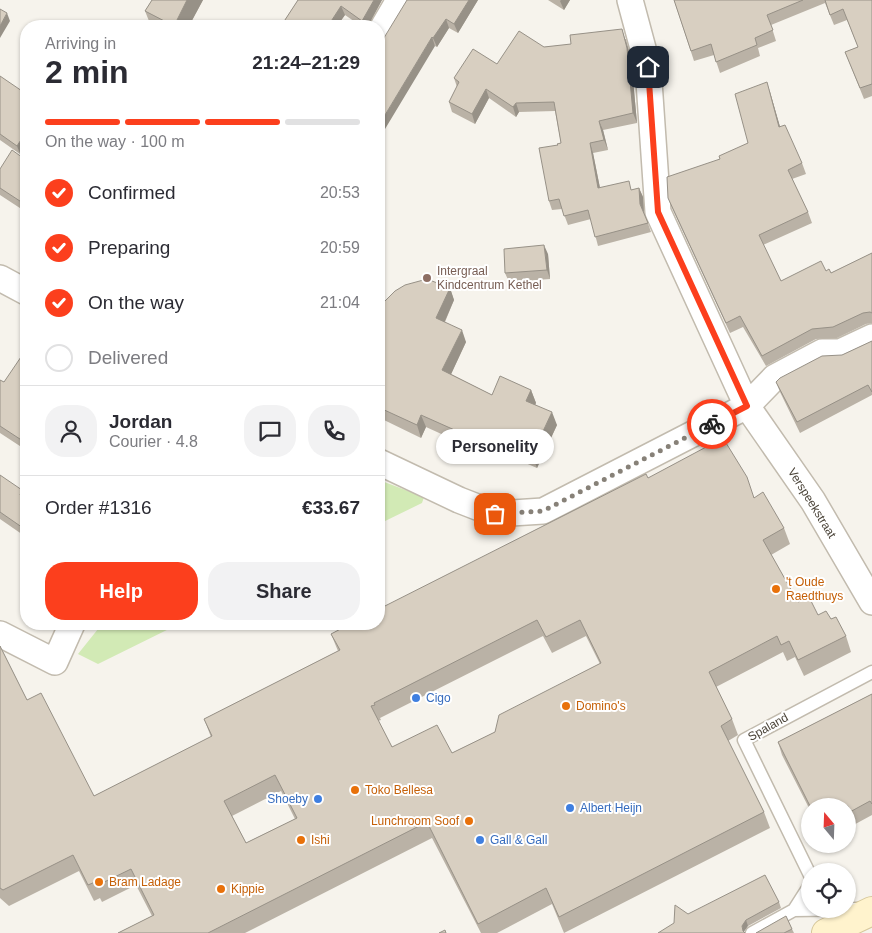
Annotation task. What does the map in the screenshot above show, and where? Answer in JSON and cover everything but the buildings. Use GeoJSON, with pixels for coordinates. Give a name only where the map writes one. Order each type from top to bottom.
{"type":"FeatureCollection","features":[{"type":"Feature","properties":{"kind":"main road"},"geometry":{"type":"LineString","coordinates":[[826,933],[872,910]]}},
{"type":"Feature","properties":{"kind":"street"},"geometry":{"type":"LineString","coordinates":[[385,24],[399,0]]}},
{"type":"Feature","properties":{"kind":"street","name":"Verspeekstraat"},"geometry":{"type":"LineString","coordinates":[[630,0],[648,67],[658,212],[747,406],[813,501],[872,602]]}},
{"type":"Feature","properties":{"kind":"street"},"geometry":{"type":"LineString","coordinates":[[0,278],[20,289]]}},
{"type":"Feature","properties":{"kind":"street"},"geometry":{"type":"LineString","coordinates":[[385,465],[459,500],[495,514],[543,511],[747,406],[775,377],[822,352],[840,352],[872,337]]}},
{"type":"Feature","properties":{"kind":"street"},"geometry":{"type":"LineString","coordinates":[[0,634],[55,662],[69,630]]}},
{"type":"Feature","properties":{"kind":"lane","name":"Spaland"},"geometry":{"type":"LineString","coordinates":[[804,863],[744,740],[872,672]]}},
{"type":"Feature","properties":{"kind":"lane"},"geometry":{"type":"LineString","coordinates":[[752,933],[794,910],[801,899]]}},
{"type":"Feature","properties":{"kind":"lane"},"geometry":{"type":"LineString","coordinates":[[794,910],[872,910]]}},
{"type":"Feature","properties":{"kind":"green space"},"geometry":{"type":"Polygon","coordinates":[[[385,482],[424,497],[422,503],[385,521],[385,482]]]}},
{"type":"Feature","properties":{"kind":"green space"},"geometry":{"type":"Polygon","coordinates":[[[97,630],[167,630],[98,664],[78,654],[97,630]]]}},
{"type":"Feature","properties":{"kind":"way so far"},"geometry":{"type":"LineString","coordinates":[[495,514],[543,511],[712,424]]}},
{"type":"Feature","properties":{"kind":"place","name":"Intergraal Kindcentrum Kethel"},"geometry":{"type":"Point","coordinates":[427,278]}},
{"type":"Feature","properties":{"kind":"place","name":"Personelity"},"geometry":{"type":"Point","coordinates":[495,514]}},
{"type":"Feature","properties":{"kind":"place","name":"'t Oude Raedthuys"},"geometry":{"type":"Point","coordinates":[776,589]}},
{"type":"Feature","properties":{"kind":"place","name":"Cigo"},"geometry":{"type":"Point","coordinates":[416,698]}},
{"type":"Feature","properties":{"kind":"place","name":"Domino's"},"geometry":{"type":"Point","coordinates":[566,706]}},
{"type":"Feature","properties":{"kind":"place","name":"Toko Bellesa"},"geometry":{"type":"Point","coordinates":[355,790]}},
{"type":"Feature","properties":{"kind":"place","name":"Shoeby"},"geometry":{"type":"Point","coordinates":[318,799]}},
{"type":"Feature","properties":{"kind":"place","name":"Albert Heijn"},"geometry":{"type":"Point","coordinates":[570,808]}},
{"type":"Feature","properties":{"kind":"place","name":"Lunchroom Soof"},"geometry":{"type":"Point","coordinates":[469,821]}},
{"type":"Feature","properties":{"kind":"place","name":"Ishi"},"geometry":{"type":"Point","coordinates":[301,840]}},
{"type":"Feature","properties":{"kind":"place","name":"Gall & Gall"},"geometry":{"type":"Point","coordinates":[480,840]}},
{"type":"Feature","properties":{"kind":"place","name":"Bram Ladage"},"geometry":{"type":"Point","coordinates":[99,882]}},
{"type":"Feature","properties":{"kind":"place","name":"Kippie"},"geometry":{"type":"Point","coordinates":[221,889]}},
{"type":"Feature","properties":{"kind":"route"},"geometry":{"type":"LineString","coordinates":[[648,67],[658,212],[747,406],[712,424]]}}]}
